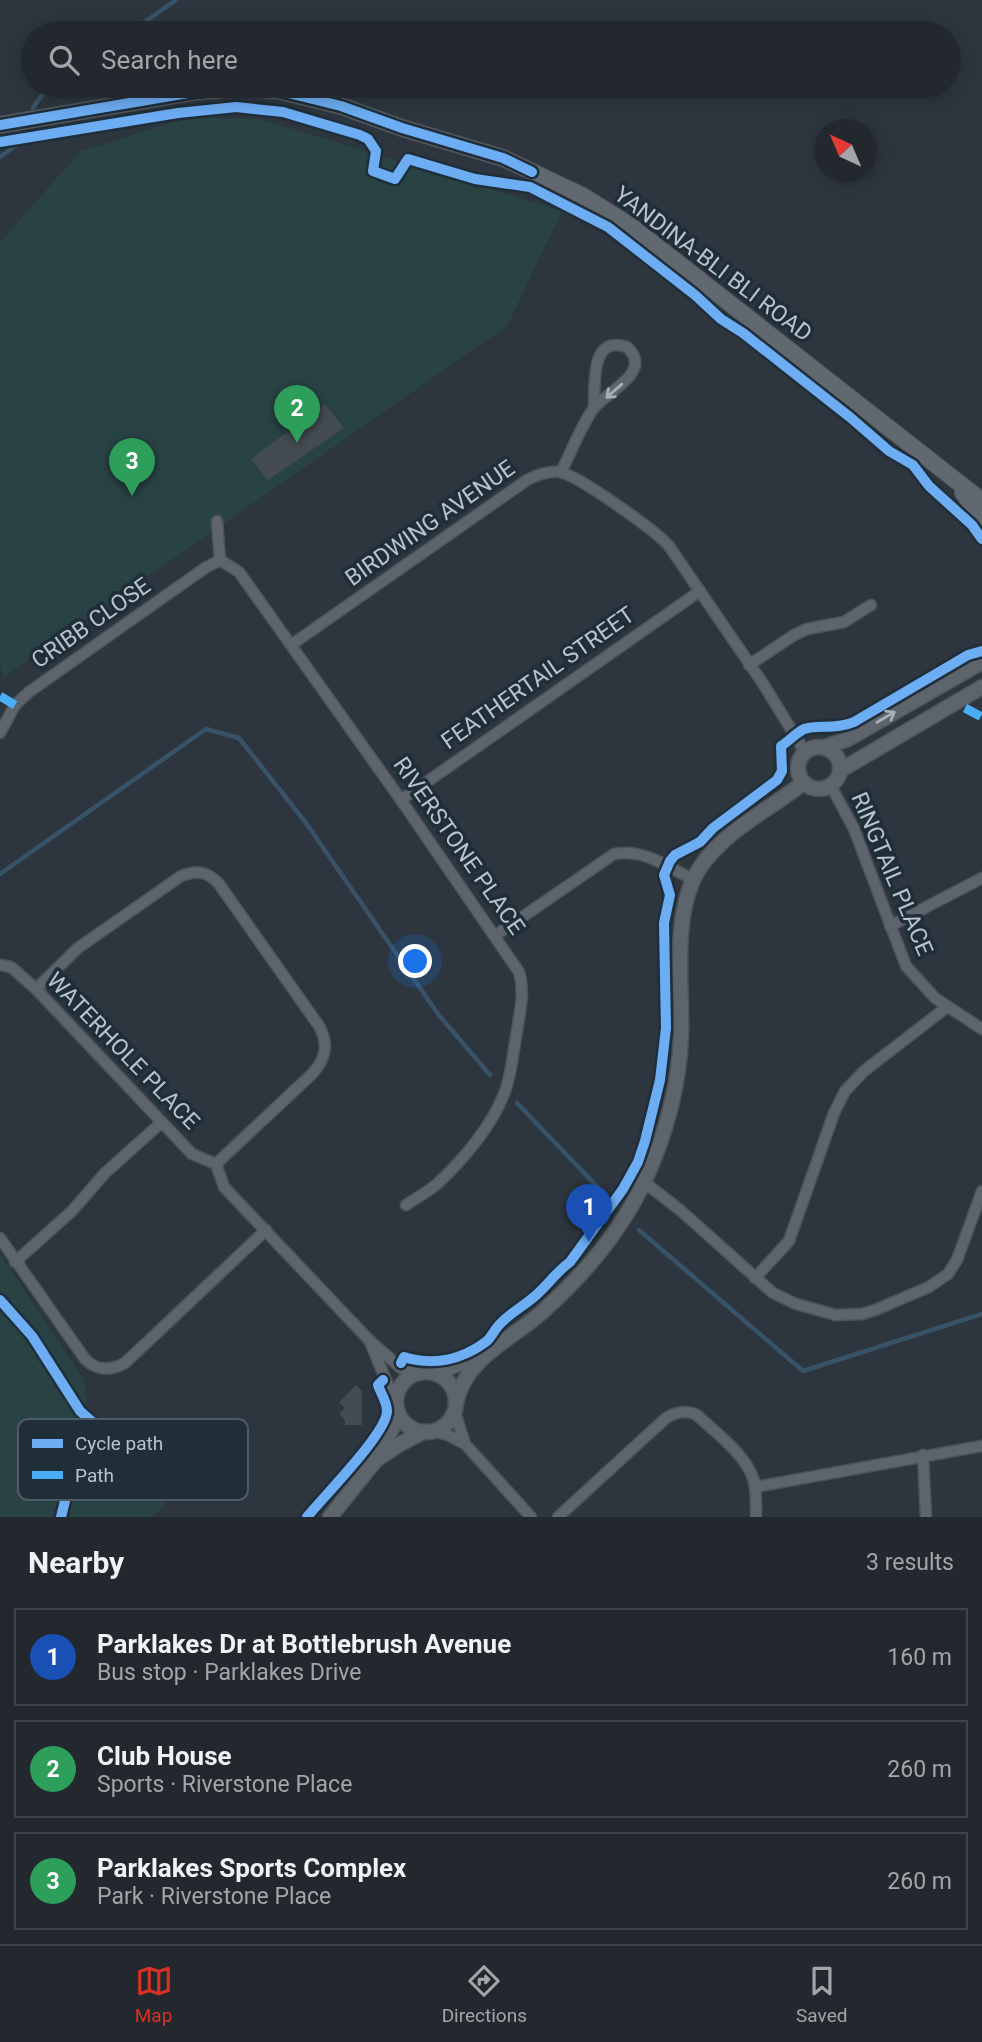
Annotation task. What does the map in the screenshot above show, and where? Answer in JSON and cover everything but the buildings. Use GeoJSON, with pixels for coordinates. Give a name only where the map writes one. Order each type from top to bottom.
{"type":"FeatureCollection","features":[{"type":"Feature","properties":{"kind":"main road","name":"YANDINA-BLI BLI ROAD"},"geometry":{"type":"LineString","coordinates":[[0,125],[159,98]]}},
{"type":"Feature","properties":{"kind":"main road","name":"YANDINA-BLI BLI ROAD"},"geometry":{"type":"LineString","coordinates":[[308,98],[503,158],[583,196],[631,226],[959,485]]}},
{"type":"Feature","properties":{"kind":"main road"},"geometry":{"type":"LineString","coordinates":[[959,485],[972,491],[982,501]]}},
{"type":"Feature","properties":{"kind":"main road"},"geometry":{"type":"LineString","coordinates":[[959,485],[982,519]]}},
{"type":"Feature","properties":{"kind":"street"},"geometry":{"type":"LineString","coordinates":[[594,408],[598,356],[612,344],[627,346],[633,352],[635,368],[629,378],[594,408],[561,472],[578,480],[663,539],[805,752]]}},
{"type":"Feature","properties":{"kind":"street","name":"BIRDWING AVENUE"},"geometry":{"type":"LineString","coordinates":[[291,645],[527,480],[538,475],[561,472]]}},
{"type":"Feature","properties":{"kind":"street"},"geometry":{"type":"LineString","coordinates":[[217,521],[220,560]]}},
{"type":"Feature","properties":{"kind":"street","name":"RIVERSTONE PLACE"},"geometry":{"type":"LineString","coordinates":[[220,560],[239,572],[496,935],[515,963],[522,983],[514,1048],[505,1093],[499,1105],[468,1151],[435,1186],[406,1205]]}},
{"type":"Feature","properties":{"kind":"street","name":"CRIBB CLOSE"},"geometry":{"type":"LineString","coordinates":[[0,733],[15,705],[29,692],[220,560]]}},
{"type":"Feature","properties":{"kind":"street","name":"FEATHERTAIL STREET"},"geometry":{"type":"LineString","coordinates":[[401,800],[700,591]]}},
{"type":"Feature","properties":{"kind":"street"},"geometry":{"type":"LineString","coordinates":[[749,665],[807,629],[844,622],[872,605]]}},
{"type":"Feature","properties":{"kind":"street"},"geometry":{"type":"LineString","coordinates":[[982,662],[848,739],[805,752],[798,768],[803,783],[818,789],[831,786],[841,770],[982,687]]}},
{"type":"Feature","properties":{"kind":"street"},"geometry":{"type":"LineString","coordinates":[[825,747],[838,758],[841,770]]}},
{"type":"Feature","properties":{"kind":"street"},"geometry":{"type":"LineString","coordinates":[[375,1461],[400,1444],[450,1420],[460,1388],[483,1356],[541,1313],[593,1261],[621,1224],[644,1182],[662,1133],[678,1074],[682,927],[688,894],[713,851],[728,837],[803,783]]}},
{"type":"Feature","properties":{"kind":"street","name":"RINGTAIL PLACE"},"geometry":{"type":"LineString","coordinates":[[831,786],[854,829],[900,953],[913,976],[935,998],[982,1029]]}},
{"type":"Feature","properties":{"kind":"street"},"geometry":{"type":"LineString","coordinates":[[496,935],[614,854],[629,851],[643,855],[694,880]]}},
{"type":"Feature","properties":{"kind":"street"},"geometry":{"type":"LineString","coordinates":[[36,989],[78,947],[181,876],[200,872],[210,875],[219,884],[319,1026],[326,1046],[324,1056],[313,1073],[216,1164],[224,1187],[370,1342],[401,1368],[435,1374],[450,1384],[465,1444]]}},
{"type":"Feature","properties":{"kind":"street"},"geometry":{"type":"LineString","coordinates":[[890,926],[982,878]]}},
{"type":"Feature","properties":{"kind":"street","name":"WATERHOLE PLACE"},"geometry":{"type":"LineString","coordinates":[[0,965],[12,967],[36,989],[192,1154],[216,1164]]}},
{"type":"Feature","properties":{"kind":"street"},"geometry":{"type":"LineString","coordinates":[[755,1278],[789,1241],[834,1113],[845,1091],[864,1072],[947,1007]]}},
{"type":"Feature","properties":{"kind":"street"},"geometry":{"type":"LineString","coordinates":[[15,1262],[72,1211],[105,1173],[162,1122]]}},
{"type":"Feature","properties":{"kind":"street"},"geometry":{"type":"LineString","coordinates":[[644,1182],[680,1210],[773,1293],[821,1312],[848,1315],[874,1310],[929,1287],[948,1274],[957,1260],[982,1191]]}},
{"type":"Feature","properties":{"kind":"street"},"geometry":{"type":"LineString","coordinates":[[0,1238],[85,1359],[98,1368],[108,1369],[125,1363],[266,1230]]}},
{"type":"Feature","properties":{"kind":"street"},"geometry":{"type":"LineString","coordinates":[[370,1342],[405,1423],[428,1432],[448,1435],[465,1444],[531,1517]]}},
{"type":"Feature","properties":{"kind":"street"},"geometry":{"type":"LineString","coordinates":[[330,1517],[375,1461],[398,1410],[397,1395],[402,1385],[421,1373],[448,1368],[483,1356]]}},
{"type":"Feature","properties":{"kind":"street"},"geometry":{"type":"LineString","coordinates":[[558,1517],[666,1418],[679,1412],[697,1415],[742,1459],[755,1487],[756,1517]]}},
{"type":"Feature","properties":{"kind":"street"},"geometry":{"type":"LineString","coordinates":[[755,1487],[982,1446]]}},
{"type":"Feature","properties":{"kind":"street"},"geometry":{"type":"LineString","coordinates":[[923,1455],[926,1517]]}},
{"type":"Feature","properties":{"kind":"green space"},"geometry":{"type":"Polygon","coordinates":[[[189,117],[260,119],[562,211],[507,326],[4,677],[0,666],[0,242],[81,151],[189,117]]]}},
{"type":"Feature","properties":{"kind":"green space"},"geometry":{"type":"Polygon","coordinates":[[[0,1254],[84,1380],[87,1414],[93,1419],[18,1419],[18,1500],[166,1500],[166,1504],[152,1517],[0,1517],[0,1254]]]}},
{"type":"Feature","properties":{"kind":"waterway"},"geometry":{"type":"LineString","coordinates":[[146,21],[176,0]]}},
{"type":"Feature","properties":{"kind":"waterway"},"geometry":{"type":"LineString","coordinates":[[33,108],[40,98]]}},
{"type":"Feature","properties":{"kind":"waterway"},"geometry":{"type":"LineString","coordinates":[[0,157],[18,144]]}},
{"type":"Feature","properties":{"kind":"waterway"},"geometry":{"type":"LineString","coordinates":[[0,874],[206,729],[239,738],[306,823],[438,1014],[490,1075]]}},
{"type":"Feature","properties":{"kind":"waterway"},"geometry":{"type":"LineString","coordinates":[[517,1103],[610,1200]]}},
{"type":"Feature","properties":{"kind":"waterway"},"geometry":{"type":"LineString","coordinates":[[639,1230],[803,1371],[982,1314]]}},
{"type":"Feature","properties":{"kind":"marked path"},"geometry":{"type":"LineString","coordinates":[[0,696],[15,705]]}},
{"type":"Feature","properties":{"kind":"marked path"},"geometry":{"type":"LineString","coordinates":[[965,708],[982,717]]}},
{"type":"Feature","properties":{"kind":"cycle path"},"geometry":{"type":"LineString","coordinates":[[0,125],[159,98]]}},
{"type":"Feature","properties":{"kind":"cycle path"},"geometry":{"type":"LineString","coordinates":[[308,98],[503,158],[532,172]]}},
{"type":"Feature","properties":{"kind":"cycle path"},"geometry":{"type":"LineString","coordinates":[[0,142],[178,113],[236,107],[283,112],[360,135],[368,139],[376,151],[373,171],[395,179],[408,159],[475,179],[530,187],[608,227],[695,295],[721,319],[743,333],[851,418],[889,451],[913,465],[929,486],[972,525],[982,539]]}},
{"type":"Feature","properties":{"kind":"cycle path"},"geometry":{"type":"LineString","coordinates":[[401,1363],[404,1357],[426,1361],[447,1360],[468,1353],[487,1341],[504,1320],[535,1296],[570,1262],[623,1189],[638,1162],[660,1080],[666,1028],[664,923],[670,895],[664,875],[670,861],[675,855],[700,842],[713,828],[777,780],[782,771],[781,746],[801,731],[854,722],[968,655],[982,651]]}},
{"type":"Feature","properties":{"kind":"cycle path"},"geometry":{"type":"LineString","coordinates":[[0,1300],[32,1336],[80,1411],[89,1419]]}},
{"type":"Feature","properties":{"kind":"cycle path"},"geometry":{"type":"LineString","coordinates":[[307,1517],[377,1434],[387,1411],[378,1385],[383,1380]]}},
{"type":"Feature","properties":{"kind":"cycle path"},"geometry":{"type":"LineString","coordinates":[[61,1517],[65,1500]]}},
{"type":"Feature","properties":{"kind":"place","name":"Club House"},"geometry":{"type":"Point","coordinates":[297,443]}},
{"type":"Feature","properties":{"kind":"place","name":"Parklakes Sports Complex"},"geometry":{"type":"Point","coordinates":[132,496]}},
{"type":"Feature","properties":{"kind":"place","name":"Parklakes Dr at Bottlebrush Avenue"},"geometry":{"type":"Point","coordinates":[589,1242]}}]}
